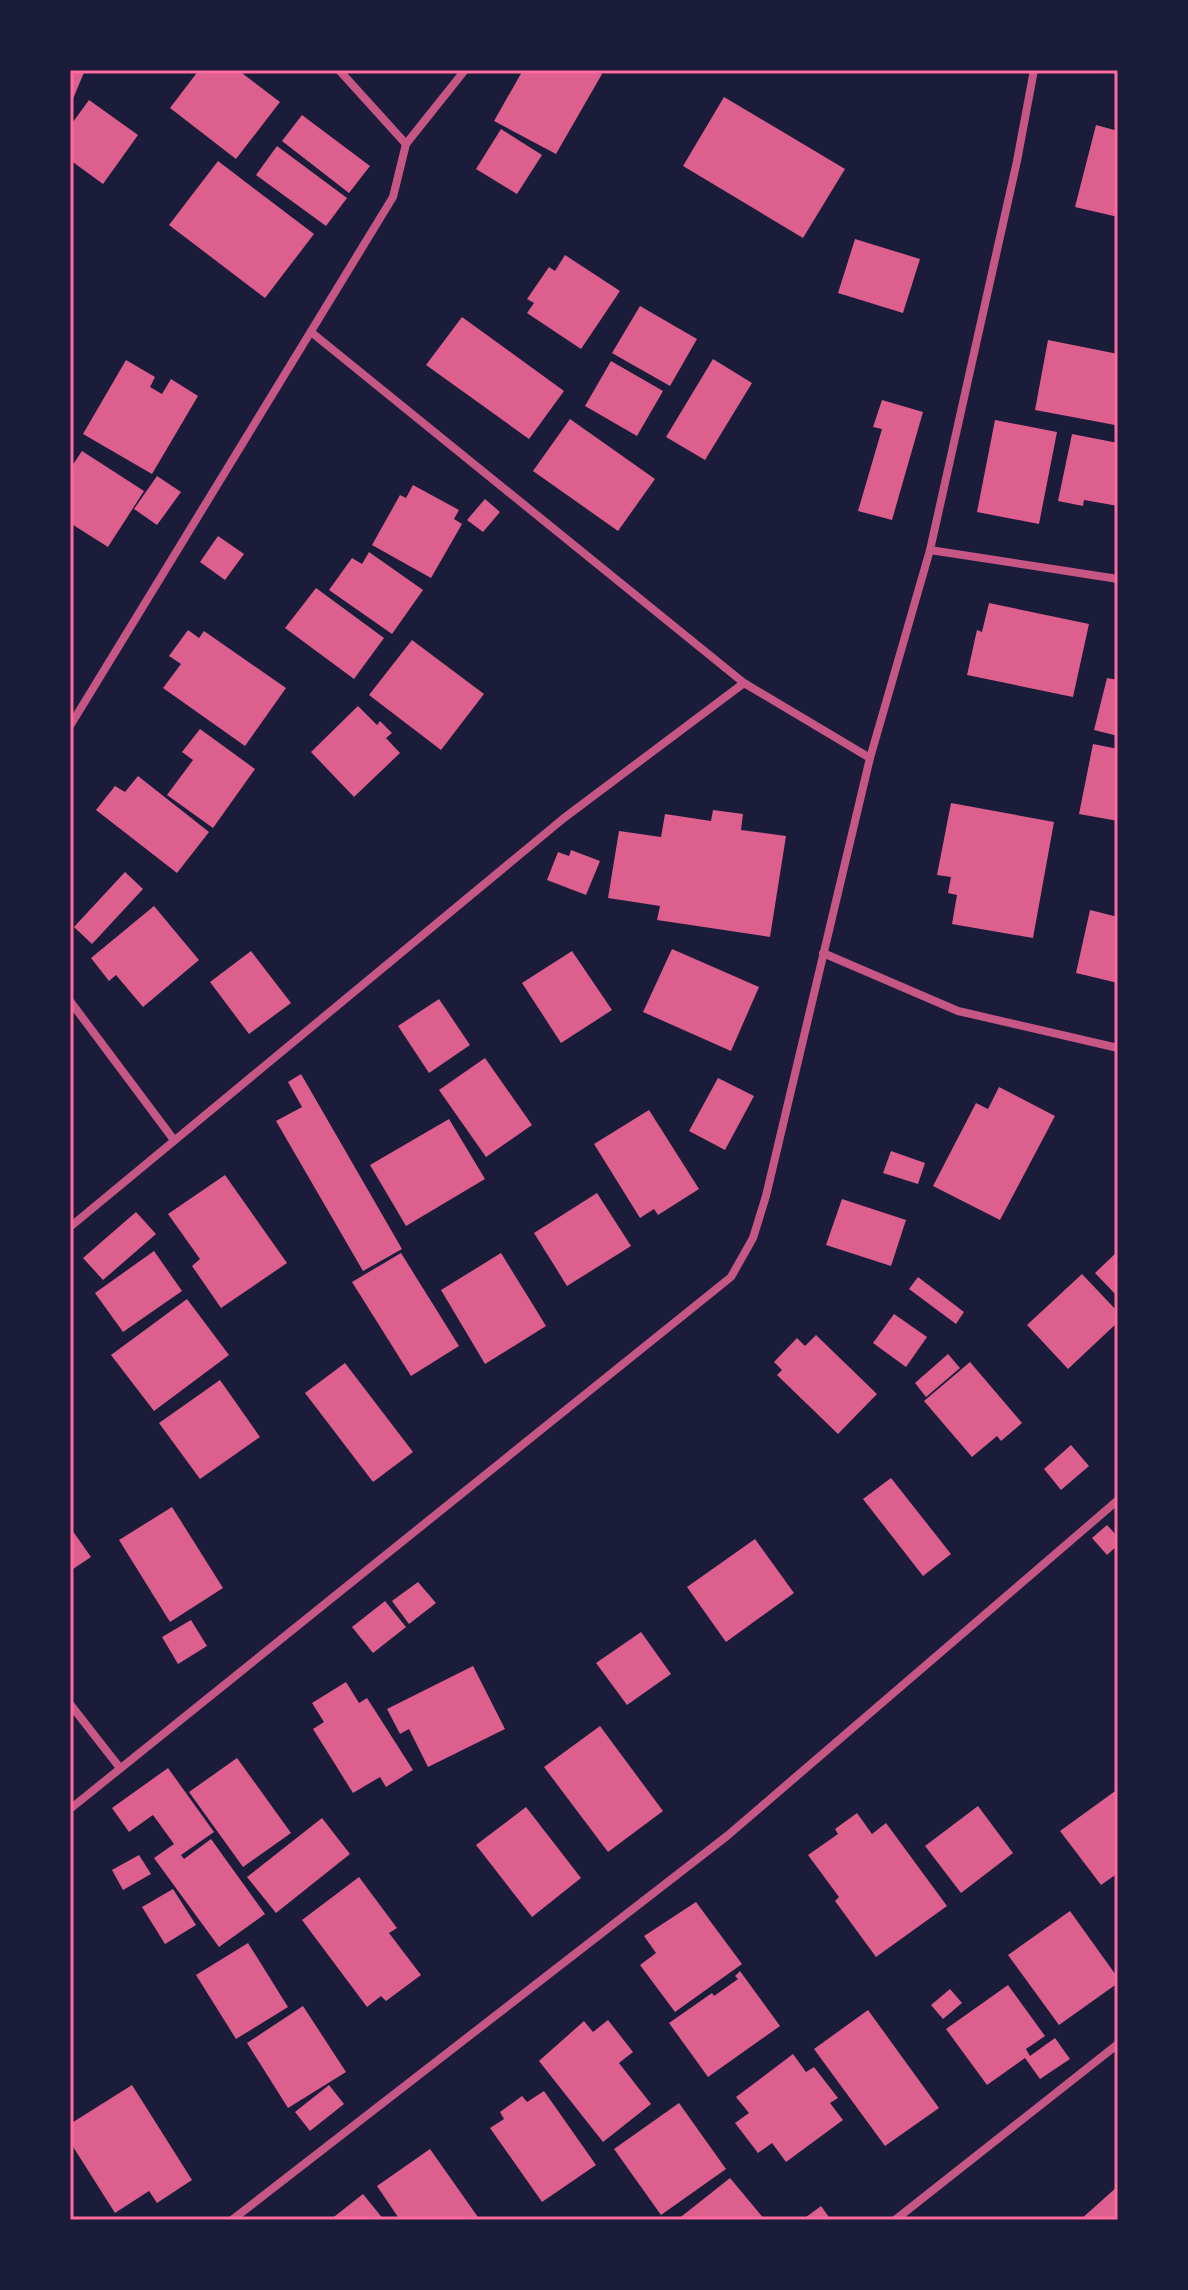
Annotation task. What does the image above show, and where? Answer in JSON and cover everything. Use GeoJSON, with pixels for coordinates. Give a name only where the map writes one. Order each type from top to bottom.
{"type":"FeatureCollection","features":[{"type":"Feature","properties":{"kind":"street"},"geometry":{"type":"LineString","coordinates":[[339,70],[406,144]]}},
{"type":"Feature","properties":{"kind":"street"},"geometry":{"type":"LineString","coordinates":[[70,726],[393,197],[406,144],[465,70]]}},
{"type":"Feature","properties":{"kind":"street"},"geometry":{"type":"LineString","coordinates":[[70,1809],[731,1277],[753,1238],[766,1196],[870,758],[930,550],[1017,161],[1034,70]]}},
{"type":"Feature","properties":{"kind":"street"},"geometry":{"type":"LineString","coordinates":[[311,332],[744,683],[870,758]]}},
{"type":"Feature","properties":{"kind":"street"},"geometry":{"type":"LineString","coordinates":[[930,550],[1118,579]]}},
{"type":"Feature","properties":{"kind":"street"},"geometry":{"type":"LineString","coordinates":[[70,1227],[564,818],[744,683]]}},
{"type":"Feature","properties":{"kind":"street"},"geometry":{"type":"LineString","coordinates":[[823,953],[958,1011],[1118,1048]]}},
{"type":"Feature","properties":{"kind":"street"},"geometry":{"type":"LineString","coordinates":[[70,1001],[174,1140]]}},
{"type":"Feature","properties":{"kind":"street"},"geometry":{"type":"LineString","coordinates":[[232,2220],[727,1836],[1118,1500]]}},
{"type":"Feature","properties":{"kind":"street"},"geometry":{"type":"LineString","coordinates":[[70,1704],[120,1768]]}},
{"type":"Feature","properties":{"kind":"street"},"geometry":{"type":"LineString","coordinates":[[895,2220],[1118,2044]]}},
{"type":"Feature","properties":{"kind":"building"},"geometry":{"type":"Polygon","coordinates":[[[70,70],[85,70],[70,106],[70,70]]]}},
{"type":"Feature","properties":{"kind":"building"},"geometry":{"type":"Polygon","coordinates":[[[199,70],[238,70],[280,102],[236,159],[170,108],[199,70]]]}},
{"type":"Feature","properties":{"kind":"building"},"geometry":{"type":"Polygon","coordinates":[[[523,70],[596,70],[602,74],[556,154],[494,121],[523,70]]]}},
{"type":"Feature","properties":{"kind":"building"},"geometry":{"type":"Polygon","coordinates":[[[724,97],[845,169],[803,238],[683,166],[724,97]]]}},
{"type":"Feature","properties":{"kind":"building"},"geometry":{"type":"Polygon","coordinates":[[[89,100],[138,135],[103,184],[70,160],[70,126],[89,100]]]}},
{"type":"Feature","properties":{"kind":"building"},"geometry":{"type":"Polygon","coordinates":[[[302,115],[370,166],[349,193],[282,141],[302,115]]]}},
{"type":"Feature","properties":{"kind":"building"},"geometry":{"type":"Polygon","coordinates":[[[1096,125],[1118,131],[1118,217],[1075,207],[1096,125]]]}},
{"type":"Feature","properties":{"kind":"building"},"geometry":{"type":"Polygon","coordinates":[[[501,129],[542,155],[517,194],[476,169],[501,129]]]}},
{"type":"Feature","properties":{"kind":"building"},"geometry":{"type":"Polygon","coordinates":[[[277,146],[347,198],[326,226],[256,175],[277,146]]]}},
{"type":"Feature","properties":{"kind":"building"},"geometry":{"type":"Polygon","coordinates":[[[218,161],[314,234],[265,298],[169,225],[218,161]]]}},
{"type":"Feature","properties":{"kind":"building"},"geometry":{"type":"Polygon","coordinates":[[[855,239],[920,259],[903,313],[838,293],[855,239]]]}},
{"type":"Feature","properties":{"kind":"building"},"geometry":{"type":"Polygon","coordinates":[[[565,255],[620,291],[581,349],[527,313],[534,303],[527,299],[549,267],[555,271],[565,255]]]}},
{"type":"Feature","properties":{"kind":"building"},"geometry":{"type":"Polygon","coordinates":[[[640,306],[697,339],[670,386],[612,353],[640,306]]]}},
{"type":"Feature","properties":{"kind":"building"},"geometry":{"type":"Polygon","coordinates":[[[462,317],[564,391],[529,439],[426,365],[462,317]]]}},
{"type":"Feature","properties":{"kind":"building"},"geometry":{"type":"Polygon","coordinates":[[[1048,340],[1118,354],[1118,411],[1115,425],[1035,410],[1048,340]]]}},
{"type":"Feature","properties":{"kind":"building"},"geometry":{"type":"Polygon","coordinates":[[[713,359],[752,383],[705,460],[666,437],[713,359]]]}},
{"type":"Feature","properties":{"kind":"building"},"geometry":{"type":"Polygon","coordinates":[[[126,360],[155,377],[150,387],[162,394],[171,379],[198,396],[152,474],[83,434],[126,360]]]}},
{"type":"Feature","properties":{"kind":"building"},"geometry":{"type":"Polygon","coordinates":[[[611,361],[663,391],[637,436],[585,406],[611,361]]]}},
{"type":"Feature","properties":{"kind":"building"},"geometry":{"type":"Polygon","coordinates":[[[882,400],[923,412],[892,520],[858,511],[882,429],[873,427],[882,400]]]}},
{"type":"Feature","properties":{"kind":"building"},"geometry":{"type":"Polygon","coordinates":[[[570,419],[655,479],[618,531],[533,471],[570,419]]]}},
{"type":"Feature","properties":{"kind":"building"},"geometry":{"type":"Polygon","coordinates":[[[995,420],[1057,432],[1039,524],[977,512],[995,420]]]}},
{"type":"Feature","properties":{"kind":"building"},"geometry":{"type":"Polygon","coordinates":[[[1072,434],[1118,443],[1118,506],[1084,500],[1083,506],[1058,501],[1072,434]]]}},
{"type":"Feature","properties":{"kind":"building"},"geometry":{"type":"Polygon","coordinates":[[[82,451],[144,491],[108,547],[70,523],[70,469],[82,451]]]}},
{"type":"Feature","properties":{"kind":"building"},"geometry":{"type":"Polygon","coordinates":[[[157,476],[181,492],[157,525],[134,509],[157,476]]]}},
{"type":"Feature","properties":{"kind":"building"},"geometry":{"type":"Polygon","coordinates":[[[413,485],[459,510],[454,519],[462,524],[431,578],[372,545],[400,495],[406,498],[413,485]]]}},
{"type":"Feature","properties":{"kind":"building"},"geometry":{"type":"Polygon","coordinates":[[[485,499],[500,512],[483,532],[467,520],[485,499]]]}},
{"type":"Feature","properties":{"kind":"building"},"geometry":{"type":"Polygon","coordinates":[[[218,536],[244,554],[225,580],[200,562],[218,536]]]}},
{"type":"Feature","properties":{"kind":"building"},"geometry":{"type":"Polygon","coordinates":[[[369,552],[423,590],[392,634],[329,590],[352,558],[362,564],[369,552]]]}},
{"type":"Feature","properties":{"kind":"building"},"geometry":{"type":"Polygon","coordinates":[[[316,588],[384,638],[354,679],[285,628],[316,588]]]}},
{"type":"Feature","properties":{"kind":"building"},"geometry":{"type":"Polygon","coordinates":[[[989,603],[1089,624],[1073,697],[967,675],[977,630],[982,632],[989,603]]]}},
{"type":"Feature","properties":{"kind":"building"},"geometry":{"type":"Polygon","coordinates":[[[188,630],[199,638],[204,631],[286,688],[245,746],[163,688],[181,664],[169,656],[188,630]]]}},
{"type":"Feature","properties":{"kind":"building"},"geometry":{"type":"Polygon","coordinates":[[[412,640],[484,694],[441,750],[369,695],[412,640]]]}},
{"type":"Feature","properties":{"kind":"building"},"geometry":{"type":"Polygon","coordinates":[[[1107,678],[1118,680],[1118,736],[1094,730],[1107,678]]]}},
{"type":"Feature","properties":{"kind":"building"},"geometry":{"type":"Polygon","coordinates":[[[358,706],[377,725],[380,721],[392,733],[386,738],[400,753],[354,797],[311,752],[358,706]]]}},
{"type":"Feature","properties":{"kind":"building"},"geometry":{"type":"Polygon","coordinates":[[[200,729],[255,769],[213,828],[167,795],[193,760],[182,752],[200,729]]]}},
{"type":"Feature","properties":{"kind":"building"},"geometry":{"type":"Polygon","coordinates":[[[1093,744],[1118,749],[1118,821],[1079,814],[1093,744]]]}},
{"type":"Feature","properties":{"kind":"building"},"geometry":{"type":"Polygon","coordinates":[[[138,776],[209,832],[177,873],[96,810],[115,786],[125,792],[138,776]]]}},
{"type":"Feature","properties":{"kind":"building"},"geometry":{"type":"Polygon","coordinates":[[[951,803],[1054,822],[1033,938],[952,924],[957,895],[948,893],[951,877],[937,875],[951,803]]]}},
{"type":"Feature","properties":{"kind":"building"},"geometry":{"type":"Polygon","coordinates":[[[713,810],[743,814],[741,830],[786,836],[770,937],[657,920],[660,906],[608,898],[619,831],[661,837],[665,814],[711,821],[713,810]]]}},
{"type":"Feature","properties":{"kind":"building"},"geometry":{"type":"Polygon","coordinates":[[[571,850],[600,861],[586,895],[547,880],[558,852],[569,856],[571,850]]]}},
{"type":"Feature","properties":{"kind":"building"},"geometry":{"type":"Polygon","coordinates":[[[125,872],[143,889],[92,944],[74,927],[125,872]]]}},
{"type":"Feature","properties":{"kind":"building"},"geometry":{"type":"Polygon","coordinates":[[[154,906],[199,960],[143,1007],[116,975],[109,981],[91,958],[154,906]]]}},
{"type":"Feature","properties":{"kind":"building"},"geometry":{"type":"Polygon","coordinates":[[[1090,910],[1118,917],[1118,983],[1076,973],[1090,910]]]}},
{"type":"Feature","properties":{"kind":"building"},"geometry":{"type":"Polygon","coordinates":[[[672,949],[759,987],[731,1051],[643,1012],[672,949]]]}},
{"type":"Feature","properties":{"kind":"building"},"geometry":{"type":"Polygon","coordinates":[[[251,951],[291,1003],[249,1034],[210,982],[251,951]]]}},
{"type":"Feature","properties":{"kind":"building"},"geometry":{"type":"Polygon","coordinates":[[[572,951],[612,1010],[561,1043],[522,983],[572,951]]]}},
{"type":"Feature","properties":{"kind":"building"},"geometry":{"type":"Polygon","coordinates":[[[439,999],[470,1045],[429,1073],[398,1026],[439,999]]]}},
{"type":"Feature","properties":{"kind":"building"},"geometry":{"type":"Polygon","coordinates":[[[485,1058],[532,1125],[486,1157],[439,1090],[485,1058]]]}},
{"type":"Feature","properties":{"kind":"building"},"geometry":{"type":"Polygon","coordinates":[[[301,1074],[402,1249],[363,1271],[276,1121],[302,1107],[288,1082],[301,1074]]]}},
{"type":"Feature","properties":{"kind":"building"},"geometry":{"type":"Polygon","coordinates":[[[718,1078],[754,1096],[725,1150],[689,1131],[718,1078]]]}},
{"type":"Feature","properties":{"kind":"building"},"geometry":{"type":"Polygon","coordinates":[[[999,1087],[1055,1116],[1000,1220],[933,1186],[976,1103],[988,1109],[999,1087]]]}},
{"type":"Feature","properties":{"kind":"building"},"geometry":{"type":"Polygon","coordinates":[[[649,1110],[699,1189],[658,1215],[654,1209],[640,1218],[594,1144],[649,1110]]]}},
{"type":"Feature","properties":{"kind":"building"},"geometry":{"type":"Polygon","coordinates":[[[449,1119],[485,1179],[406,1226],[370,1165],[449,1119]]]}},
{"type":"Feature","properties":{"kind":"building"},"geometry":{"type":"Polygon","coordinates":[[[891,1151],[925,1163],[918,1184],[883,1173],[891,1151]]]}},
{"type":"Feature","properties":{"kind":"building"},"geometry":{"type":"Polygon","coordinates":[[[225,1175],[287,1263],[221,1308],[192,1266],[200,1259],[168,1214],[225,1175]]]}},
{"type":"Feature","properties":{"kind":"building"},"geometry":{"type":"Polygon","coordinates":[[[597,1193],[631,1246],[567,1286],[534,1233],[597,1193]]]}},
{"type":"Feature","properties":{"kind":"building"},"geometry":{"type":"Polygon","coordinates":[[[842,1199],[906,1220],[891,1266],[826,1245],[842,1199]]]}},
{"type":"Feature","properties":{"kind":"building"},"geometry":{"type":"Polygon","coordinates":[[[136,1212],[156,1234],[103,1280],[83,1258],[136,1212]]]}},
{"type":"Feature","properties":{"kind":"building"},"geometry":{"type":"Polygon","coordinates":[[[154,1251],[182,1291],[123,1332],[95,1293],[154,1251]]]}},
{"type":"Feature","properties":{"kind":"building"},"geometry":{"type":"Polygon","coordinates":[[[1118,1251],[1118,1297],[1095,1273],[1118,1251]]]}},
{"type":"Feature","properties":{"kind":"building"},"geometry":{"type":"Polygon","coordinates":[[[401,1253],[459,1346],[411,1376],[352,1282],[401,1253]]]}},
{"type":"Feature","properties":{"kind":"building"},"geometry":{"type":"Polygon","coordinates":[[[501,1253],[546,1326],[485,1364],[441,1290],[501,1253]]]}},
{"type":"Feature","properties":{"kind":"building"},"geometry":{"type":"Polygon","coordinates":[[[1082,1274],[1118,1312],[1118,1322],[1068,1369],[1027,1325],[1082,1274]]]}},
{"type":"Feature","properties":{"kind":"building"},"geometry":{"type":"Polygon","coordinates":[[[918,1277],[964,1312],[956,1324],[909,1289],[918,1277]]]}},
{"type":"Feature","properties":{"kind":"building"},"geometry":{"type":"Polygon","coordinates":[[[187,1299],[229,1355],[154,1411],[111,1355],[187,1299]]]}},
{"type":"Feature","properties":{"kind":"building"},"geometry":{"type":"Polygon","coordinates":[[[894,1314],[927,1337],[906,1367],[873,1343],[894,1314]]]}},
{"type":"Feature","properties":{"kind":"building"},"geometry":{"type":"Polygon","coordinates":[[[816,1335],[877,1394],[838,1434],[777,1375],[782,1370],[774,1362],[797,1338],[805,1346],[816,1335]]]}},
{"type":"Feature","properties":{"kind":"building"},"geometry":{"type":"Polygon","coordinates":[[[948,1354],[960,1368],[926,1397],[915,1383],[948,1354]]]}},
{"type":"Feature","properties":{"kind":"building"},"geometry":{"type":"Polygon","coordinates":[[[970,1362],[1022,1423],[1001,1441],[997,1436],[972,1457],[924,1401],[970,1362]]]}},
{"type":"Feature","properties":{"kind":"building"},"geometry":{"type":"Polygon","coordinates":[[[345,1363],[413,1452],[373,1482],[305,1393],[345,1363]]]}},
{"type":"Feature","properties":{"kind":"building"},"geometry":{"type":"Polygon","coordinates":[[[220,1380],[260,1437],[200,1479],[159,1423],[220,1380]]]}},
{"type":"Feature","properties":{"kind":"building"},"geometry":{"type":"Polygon","coordinates":[[[1071,1445],[1089,1466],[1061,1490],[1044,1469],[1071,1445]]]}},
{"type":"Feature","properties":{"kind":"building"},"geometry":{"type":"Polygon","coordinates":[[[891,1478],[951,1554],[923,1576],[863,1499],[891,1478]]]}},
{"type":"Feature","properties":{"kind":"building"},"geometry":{"type":"Polygon","coordinates":[[[172,1507],[223,1588],[170,1622],[119,1540],[172,1507]]]}},
{"type":"Feature","properties":{"kind":"building"},"geometry":{"type":"Polygon","coordinates":[[[1107,1525],[1118,1537],[1118,1545],[1107,1555],[1092,1538],[1107,1525]]]}},
{"type":"Feature","properties":{"kind":"building"},"geometry":{"type":"Polygon","coordinates":[[[70,1527],[91,1557],[70,1571],[70,1527]]]}},
{"type":"Feature","properties":{"kind":"building"},"geometry":{"type":"Polygon","coordinates":[[[755,1539],[794,1593],[726,1642],[687,1587],[755,1539]]]}},
{"type":"Feature","properties":{"kind":"building"},"geometry":{"type":"Polygon","coordinates":[[[418,1582],[436,1603],[409,1624],[392,1601],[418,1582]]]}},
{"type":"Feature","properties":{"kind":"building"},"geometry":{"type":"Polygon","coordinates":[[[385,1601],[406,1627],[373,1653],[352,1627],[385,1601]]]}},
{"type":"Feature","properties":{"kind":"building"},"geometry":{"type":"Polygon","coordinates":[[[191,1620],[207,1646],[178,1664],[162,1637],[191,1620]]]}},
{"type":"Feature","properties":{"kind":"building"},"geometry":{"type":"Polygon","coordinates":[[[641,1632],[671,1674],[627,1705],[596,1663],[641,1632]]]}},
{"type":"Feature","properties":{"kind":"building"},"geometry":{"type":"Polygon","coordinates":[[[473,1666],[505,1729],[428,1767],[409,1729],[400,1734],[387,1709],[473,1666]]]}},
{"type":"Feature","properties":{"kind":"building"},"geometry":{"type":"Polygon","coordinates":[[[346,1682],[359,1703],[367,1698],[413,1770],[386,1787],[380,1777],[353,1793],[313,1729],[324,1722],[312,1703],[346,1682]]]}},
{"type":"Feature","properties":{"kind":"building"},"geometry":{"type":"Polygon","coordinates":[[[600,1726],[663,1811],[608,1852],[544,1767],[600,1726]]]}},
{"type":"Feature","properties":{"kind":"building"},"geometry":{"type":"Polygon","coordinates":[[[237,1758],[291,1833],[243,1867],[189,1792],[237,1758]]]}},
{"type":"Feature","properties":{"kind":"building"},"geometry":{"type":"Polygon","coordinates":[[[168,1768],[214,1832],[181,1855],[184,1859],[211,1839],[265,1914],[219,1947],[154,1858],[174,1844],[153,1815],[129,1832],[112,1808],[168,1768]]]}},
{"type":"Feature","properties":{"kind":"building"},"geometry":{"type":"Polygon","coordinates":[[[1118,1789],[1118,1873],[1101,1885],[1060,1831],[1118,1789]]]}},
{"type":"Feature","properties":{"kind":"building"},"geometry":{"type":"Polygon","coordinates":[[[978,1806],[1013,1853],[961,1893],[925,1846],[978,1806]]]}},
{"type":"Feature","properties":{"kind":"building"},"geometry":{"type":"Polygon","coordinates":[[[526,1807],[581,1878],[532,1917],[476,1845],[526,1807]]]}},
{"type":"Feature","properties":{"kind":"building"},"geometry":{"type":"Polygon","coordinates":[[[857,1813],[872,1834],[886,1823],[947,1906],[876,1957],[835,1901],[839,1897],[808,1855],[838,1834],[835,1829],[857,1813]]]}},
{"type":"Feature","properties":{"kind":"building"},"geometry":{"type":"Polygon","coordinates":[[[322,1818],[350,1854],[276,1913],[247,1877],[322,1818]]]}},
{"type":"Feature","properties":{"kind":"building"},"geometry":{"type":"Polygon","coordinates":[[[139,1855],[151,1874],[123,1890],[112,1870],[139,1855]]]}},
{"type":"Feature","properties":{"kind":"building"},"geometry":{"type":"Polygon","coordinates":[[[359,1877],[397,1928],[389,1933],[421,1975],[386,2001],[381,1996],[367,2007],[302,1920],[359,1877]]]}},
{"type":"Feature","properties":{"kind":"building"},"geometry":{"type":"Polygon","coordinates":[[[173,1889],[196,1925],[165,1944],[142,1907],[173,1889]]]}},
{"type":"Feature","properties":{"kind":"building"},"geometry":{"type":"Polygon","coordinates":[[[696,1902],[742,1964],[675,2012],[640,1965],[656,1953],[644,1936],[696,1902]]]}},
{"type":"Feature","properties":{"kind":"building"},"geometry":{"type":"Polygon","coordinates":[[[1070,1911],[1118,1978],[1118,1983],[1059,2025],[1008,1955],[1070,1911]]]}},
{"type":"Feature","properties":{"kind":"building"},"geometry":{"type":"Polygon","coordinates":[[[248,1943],[288,2007],[236,2039],[196,1975],[248,1943]]]}},
{"type":"Feature","properties":{"kind":"building"},"geometry":{"type":"Polygon","coordinates":[[[740,1971],[780,2026],[708,2077],[669,2023],[738,1979],[735,1976],[740,1971]]]}},
{"type":"Feature","properties":{"kind":"building"},"geometry":{"type":"Polygon","coordinates":[[[1008,1985],[1045,2036],[1026,2049],[1030,2056],[1055,2038],[1070,2059],[1040,2079],[1025,2058],[987,2085],[946,2029],[1008,1985]]]}},
{"type":"Feature","properties":{"kind":"building"},"geometry":{"type":"Polygon","coordinates":[[[950,1989],[962,2003],[943,2019],[931,2005],[950,1989]]]}},
{"type":"Feature","properties":{"kind":"building"},"geometry":{"type":"Polygon","coordinates":[[[303,2006],[346,2072],[288,2108],[247,2043],[303,2006]]]}},
{"type":"Feature","properties":{"kind":"building"},"geometry":{"type":"Polygon","coordinates":[[[868,2010],[939,2108],[885,2146],[814,2049],[868,2010]]]}},
{"type":"Feature","properties":{"kind":"building"},"geometry":{"type":"Polygon","coordinates":[[[608,2020],[633,2052],[619,2063],[651,2104],[603,2142],[539,2061],[584,2021],[593,2032],[608,2020]]]}},
{"type":"Feature","properties":{"kind":"building"},"geometry":{"type":"Polygon","coordinates":[[[793,2054],[806,2072],[814,2067],[838,2098],[830,2103],[843,2120],[786,2162],[772,2143],[758,2153],[735,2123],[749,2113],[736,2097],[793,2054]]]}},
{"type":"Feature","properties":{"kind":"building"},"geometry":{"type":"Polygon","coordinates":[[[132,2085],[192,2180],[157,2203],[149,2191],[115,2213],[70,2142],[70,2124],[132,2085]]]}},
{"type":"Feature","properties":{"kind":"building"},"geometry":{"type":"Polygon","coordinates":[[[329,2085],[344,2104],[310,2131],[295,2112],[329,2085]]]}},
{"type":"Feature","properties":{"kind":"building"},"geometry":{"type":"Polygon","coordinates":[[[544,2091],[596,2165],[542,2202],[490,2128],[504,2119],[500,2112],[522,2096],[527,2102],[544,2091]]]}},
{"type":"Feature","properties":{"kind":"building"},"geometry":{"type":"Polygon","coordinates":[[[679,2103],[726,2169],[661,2215],[614,2149],[679,2103]]]}},
{"type":"Feature","properties":{"kind":"building"},"geometry":{"type":"Polygon","coordinates":[[[430,2149],[480,2220],[400,2220],[377,2186],[430,2149]]]}},
{"type":"Feature","properties":{"kind":"building"},"geometry":{"type":"Polygon","coordinates":[[[730,2178],[765,2220],[677,2220],[730,2178]]]}},
{"type":"Feature","properties":{"kind":"building"},"geometry":{"type":"Polygon","coordinates":[[[1118,2186],[1118,2220],[1080,2220],[1118,2186]]]}},
{"type":"Feature","properties":{"kind":"building"},"geometry":{"type":"Polygon","coordinates":[[[363,2194],[384,2220],[330,2220],[363,2194]]]}},
{"type":"Feature","properties":{"kind":"building"},"geometry":{"type":"Polygon","coordinates":[[[821,2206],[831,2220],[802,2220],[821,2206]]]}}]}
